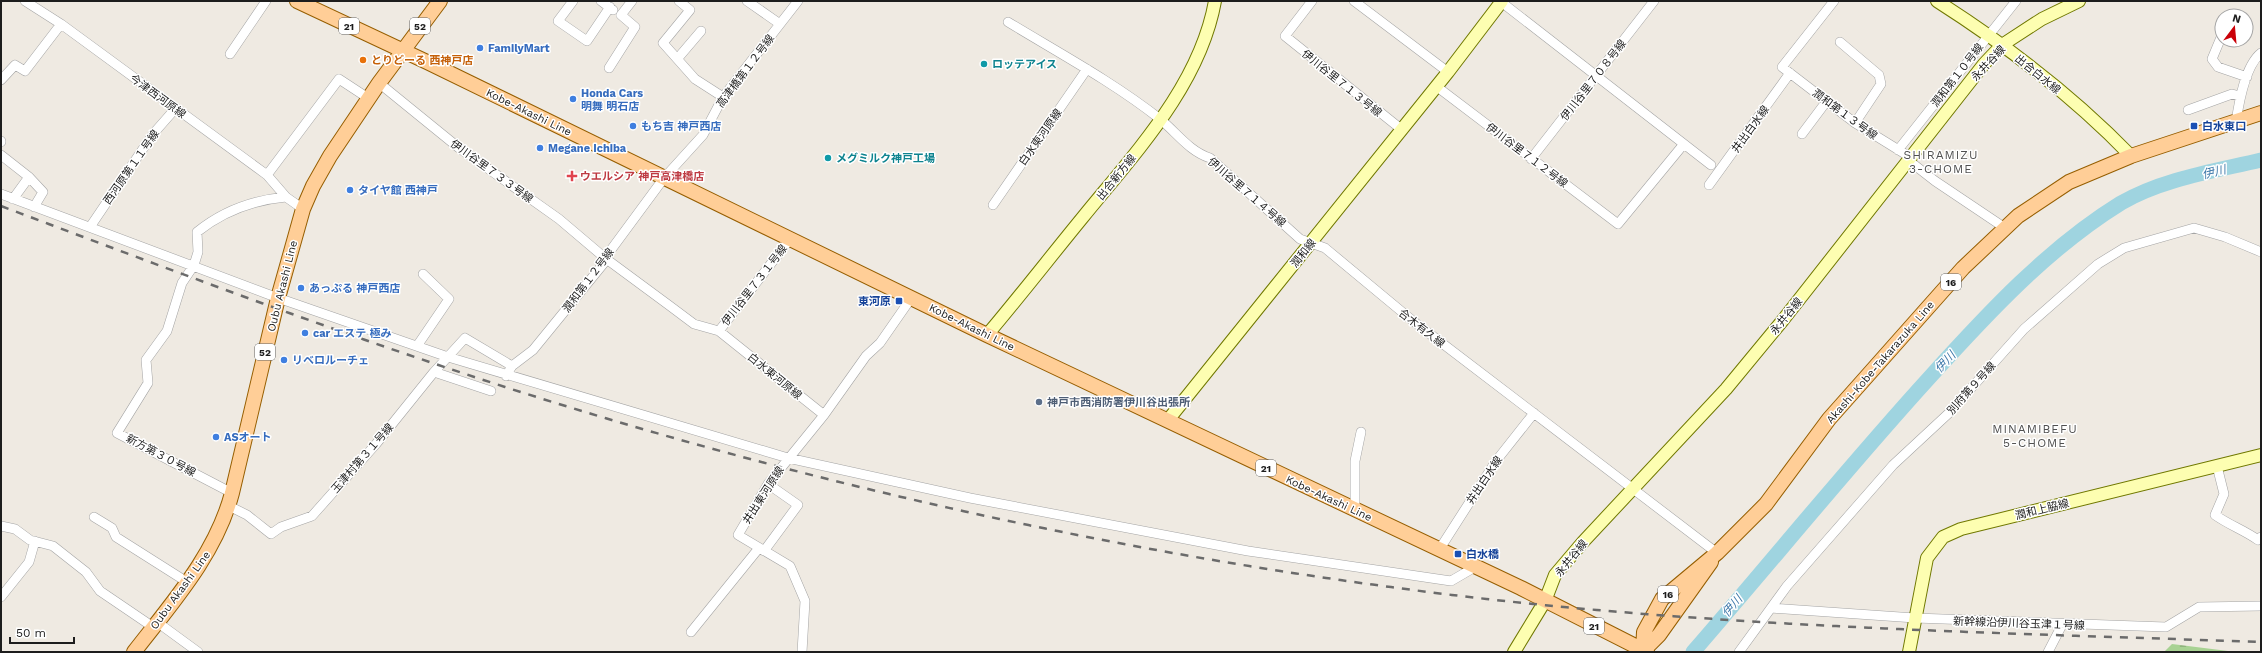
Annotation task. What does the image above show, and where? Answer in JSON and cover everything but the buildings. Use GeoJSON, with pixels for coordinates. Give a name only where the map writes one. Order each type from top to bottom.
{"type":"FeatureCollection","features":[{"type":"Feature","properties":{"kind":"main road","name":"Kobe-Akashi Line"},"geometry":{"type":"LineString","coordinates":[[297,1],[427,62],[790,240],[912,297],[987,335],[1546,601],[1644,652]]}},
{"type":"Feature","properties":{"kind":"main road","name":"Oubu Akashi Line"},"geometry":{"type":"LineString","coordinates":[[134,652],[210,550],[231,500],[278,298],[303,209],[313,186],[330,156],[368,98],[401,51],[440,1]]}},
{"type":"Feature","properties":{"kind":"main road","name":"Akashi-Kobe-Takarazuka Line"},"geometry":{"type":"LineString","coordinates":[[1644,652],[1644,632],[1662,599],[1717,553],[1766,504],[1834,413],[1963,268],[2018,216],[2069,182],[2131,156],[2261,113]]}},
{"type":"Feature","properties":{"kind":"main road","name":"Akashi-Kobe-Takarazuka Line"},"geometry":{"type":"LineString","coordinates":[[1644,652],[1659,635],[1717,553]]}},
{"type":"Feature","properties":{"kind":"street","name":"今津西河原線"},"geometry":{"type":"LineString","coordinates":[[25,1],[61,24],[267,175],[286,197]]}},
{"type":"Feature","properties":{"kind":"street"},"geometry":{"type":"LineString","coordinates":[[230,54],[266,1]]}},
{"type":"Feature","properties":{"kind":"street"},"geometry":{"type":"LineString","coordinates":[[573,1],[558,21],[587,40],[610,7]]}},
{"type":"Feature","properties":{"kind":"street"},"geometry":{"type":"LineString","coordinates":[[601,1],[635,27],[609,68]]}},
{"type":"Feature","properties":{"kind":"street"},"geometry":{"type":"LineString","coordinates":[[621,15],[632,1]]}},
{"type":"Feature","properties":{"kind":"street"},"geometry":{"type":"LineString","coordinates":[[679,1],[690,10],[663,43],[695,78],[723,97]]}},
{"type":"Feature","properties":{"kind":"street"},"geometry":{"type":"LineString","coordinates":[[747,1],[780,24]]}},
{"type":"Feature","properties":{"kind":"street","name":"高津橋第１２号線"},"geometry":{"type":"LineString","coordinates":[[664,178],[703,135],[723,97],[798,1]]}},
{"type":"Feature","properties":{"kind":"street","name":"出合新方線"},"geometry":{"type":"LineString","coordinates":[[987,335],[1124,168],[1160,119],[1193,66],[1212,15],[1215,1]]}},
{"type":"Feature","properties":{"kind":"street","name":"伊川谷里７１３号線"},"geometry":{"type":"LineString","coordinates":[[1312,1],[1285,36],[1401,129]]}},
{"type":"Feature","properties":{"kind":"street"},"geometry":{"type":"LineString","coordinates":[[1354,1],[1448,72]]}},
{"type":"Feature","properties":{"kind":"street"},"geometry":{"type":"LineString","coordinates":[[1501,1],[1711,165]]}},
{"type":"Feature","properties":{"kind":"street","name":"潤和線"},"geometry":{"type":"LineString","coordinates":[[1168,420],[1448,72],[1501,1]]}},
{"type":"Feature","properties":{"kind":"street","name":"伊川谷里７０８号線"},"geometry":{"type":"LineString","coordinates":[[1531,159],[1653,1]]}},
{"type":"Feature","properties":{"kind":"street","name":"潤和第１３号線"},"geometry":{"type":"LineString","coordinates":[[1834,1],[1782,67],[1855,123],[1898,150],[1935,182],[2005,228]]}},
{"type":"Feature","properties":{"kind":"street","name":"出合白水線"},"geometry":{"type":"LineString","coordinates":[[1937,1],[2002,45],[2108,132],[2131,156]]}},
{"type":"Feature","properties":{"kind":"street","name":"潤和第１０号線"},"geometry":{"type":"LineString","coordinates":[[1898,150],[2016,1]]}},
{"type":"Feature","properties":{"kind":"street","name":"永井谷線"},"geometry":{"type":"LineString","coordinates":[[1514,652],[1546,601],[1556,575],[1583,542],[1726,389],[1783,320],[1962,91],[2002,45],[2042,20],[2079,1]]}},
{"type":"Feature","properties":{"kind":"street","name":"伊川谷里７１４号線"},"geometry":{"type":"LineString","coordinates":[[1008,22],[1087,69],[1160,119],[1198,154],[1210,158],[1300,239],[1312,242]]}},
{"type":"Feature","properties":{"kind":"street"},"geometry":{"type":"LineString","coordinates":[[1,80],[15,65],[25,71],[61,24]]}},
{"type":"Feature","properties":{"kind":"street"},"geometry":{"type":"LineString","coordinates":[[678,58],[701,31]]}},
{"type":"Feature","properties":{"kind":"street"},"geometry":{"type":"LineString","coordinates":[[1840,42],[1879,75],[1881,84],[1855,123]]}},
{"type":"Feature","properties":{"kind":"street"},"geometry":{"type":"LineString","coordinates":[[2216,48],[2212,58],[2218,66],[2247,77]]}},
{"type":"Feature","properties":{"kind":"street"},"geometry":{"type":"LineString","coordinates":[[2236,122],[2240,96],[2255,57],[2261,52]]}},
{"type":"Feature","properties":{"kind":"street","name":"白水東河原線"},"geometry":{"type":"LineString","coordinates":[[993,205],[1087,69]]}},
{"type":"Feature","properties":{"kind":"street","name":"井出白水線"},"geometry":{"type":"LineString","coordinates":[[1710,185],[1790,73]]}},
{"type":"Feature","properties":{"kind":"street"},"geometry":{"type":"LineString","coordinates":[[267,175],[339,79],[368,98]]}},
{"type":"Feature","properties":{"kind":"street","name":"伊川谷里７３３号線"},"geometry":{"type":"LineString","coordinates":[[379,83],[459,148],[559,219],[605,258]]}},
{"type":"Feature","properties":{"kind":"street"},"geometry":{"type":"LineString","coordinates":[[1951,83],[1962,91]]}},
{"type":"Feature","properties":{"kind":"street","name":"伊川谷里７１２号線"},"geometry":{"type":"LineString","coordinates":[[1436,86],[1618,224],[1683,144]]}},
{"type":"Feature","properties":{"kind":"street"},"geometry":{"type":"LineString","coordinates":[[2188,110],[2232,94],[2240,96]]}},
{"type":"Feature","properties":{"kind":"street"},"geometry":{"type":"LineString","coordinates":[[1802,134],[1826,102]]}},
{"type":"Feature","properties":{"kind":"street","name":"西河原第１１号線"},"geometry":{"type":"LineString","coordinates":[[90,227],[153,134],[175,109]]}},
{"type":"Feature","properties":{"kind":"street"},"geometry":{"type":"LineString","coordinates":[[1,155],[29,177],[43,192],[34,207]]}},
{"type":"Feature","properties":{"kind":"street"},"geometry":{"type":"LineString","coordinates":[[13,199],[29,177]]}},
{"type":"Feature","properties":{"kind":"street","name":"潤和第１２号線"},"geometry":{"type":"LineString","coordinates":[[506,376],[512,366],[533,350],[604,263],[605,258],[664,178]]}},
{"type":"Feature","properties":{"kind":"street"},"geometry":{"type":"LineString","coordinates":[[1,194],[194,265],[278,298],[448,357],[506,376],[788,458],[970,498],[1257,553],[1451,581],[1475,567]]}},
{"type":"Feature","properties":{"kind":"street"},"geometry":{"type":"LineString","coordinates":[[286,197],[303,209]]}},
{"type":"Feature","properties":{"kind":"street","name":"新方第３０号線"},"geometry":{"type":"LineString","coordinates":[[231,500],[117,433],[148,384],[146,360],[167,331],[182,283],[194,265],[198,252],[197,232],[210,221],[234,208],[271,198],[286,197]]}},
{"type":"Feature","properties":{"kind":"street","name":"別府第９号線"},"geometry":{"type":"LineString","coordinates":[[1739,652],[1787,586],[1893,465],[1949,413],[2024,329],[2098,264],[2124,248],[2194,228],[2225,237],[2261,252]]}},
{"type":"Feature","properties":{"kind":"street","name":"伊川谷里７３１号線"},"geometry":{"type":"LineString","coordinates":[[719,331],[790,240]]}},
{"type":"Feature","properties":{"kind":"street","name":"合木有久線"},"geometry":{"type":"LineString","coordinates":[[1312,242],[1325,248],[1413,321],[1717,553]]}},
{"type":"Feature","properties":{"kind":"street","name":"白水東河原線"},"geometry":{"type":"LineString","coordinates":[[605,258],[694,324],[719,331],[824,415]]}},
{"type":"Feature","properties":{"kind":"street"},"geometry":{"type":"LineString","coordinates":[[417,346],[450,299],[423,274]]}},
{"type":"Feature","properties":{"kind":"street"},"geometry":{"type":"LineString","coordinates":[[824,415],[866,356],[880,343],[912,297]]}},
{"type":"Feature","properties":{"kind":"street"},"geometry":{"type":"LineString","coordinates":[[491,391],[434,372],[465,338],[512,366]]}},
{"type":"Feature","properties":{"kind":"street","name":"玉津村第３１号線"},"geometry":{"type":"LineString","coordinates":[[231,500],[247,515],[272,534],[281,527],[312,516],[376,444],[434,372]]}},
{"type":"Feature","properties":{"kind":"street","name":"井出白水線"},"geometry":{"type":"LineString","coordinates":[[1439,550],[1496,462],[1534,413]]}},
{"type":"Feature","properties":{"kind":"street","name":"井出東河原線"},"geometry":{"type":"LineString","coordinates":[[802,652],[805,601],[790,566],[738,535],[768,484],[824,415]]}},
{"type":"Feature","properties":{"kind":"street"},"geometry":{"type":"LineString","coordinates":[[1355,510],[1355,460],[1361,432]]}},
{"type":"Feature","properties":{"kind":"street","name":"潤和上脇線"},"geometry":{"type":"LineString","coordinates":[[1909,652],[1927,558],[1943,537],[1961,529],[2261,455]]}},
{"type":"Feature","properties":{"kind":"street"},"geometry":{"type":"LineString","coordinates":[[2217,466],[2224,494],[2215,515],[2230,526],[2245,531],[2258,540],[2261,537]]}},
{"type":"Feature","properties":{"kind":"street"},"geometry":{"type":"LineString","coordinates":[[691,632],[762,550],[798,505],[768,484]]}},
{"type":"Feature","properties":{"kind":"street"},"geometry":{"type":"LineString","coordinates":[[94,517],[112,528],[116,537],[187,582]]}},
{"type":"Feature","properties":{"kind":"street"},"geometry":{"type":"LineString","coordinates":[[1,526],[14,529],[36,541],[53,546],[86,572],[100,591],[198,652]]}},
{"type":"Feature","properties":{"kind":"street"},"geometry":{"type":"LineString","coordinates":[[1,597],[29,562],[36,541]]}},
{"type":"Feature","properties":{"kind":"street","name":"新幹線沿伊川谷玉津１号線"},"geometry":{"type":"LineString","coordinates":[[1771,608],[1915,618],[2062,625],[2166,627],[2198,607],[2261,606]]}},
{"type":"Feature","properties":{"kind":"street"},"geometry":{"type":"LineString","coordinates":[[2048,652],[2062,625]]}},
{"type":"Feature","properties":{"kind":"green space"},"geometry":{"type":"Polygon","coordinates":[[[2172,644],[2236,652],[2164,652],[2172,644]]]}},
{"type":"Feature","properties":{"kind":"waterway","name":"伊川"},"geometry":{"type":"LineString","coordinates":[[1693,652],[1840,480],[1952,353],[1996,306],[2068,240],[2121,203],[2137,195],[2171,182],[2261,160]]}},
{"type":"Feature","properties":{"kind":"railway"},"geometry":{"type":"LineString","coordinates":[[1,206],[315,322],[505,387],[728,453],[954,509],[1068,533],[1183,555],[1298,574],[1413,590],[1624,612],[1730,620],[1942,631],[2261,642]]}},
{"type":"Feature","properties":{"kind":"place","name":"FamilyMart"},"geometry":{"type":"Point","coordinates":[480,48]}},
{"type":"Feature","properties":{"kind":"place","name":"とりどーる 西神戸店"},"geometry":{"type":"Point","coordinates":[363,60]}},
{"type":"Feature","properties":{"kind":"place","name":"ロッテアイス"},"geometry":{"type":"Point","coordinates":[984,64]}},
{"type":"Feature","properties":{"kind":"place","name":"Honda Cars 明舞 明石店"},"geometry":{"type":"Point","coordinates":[573,99]}},
{"type":"Feature","properties":{"kind":"place","name":"もち吉 神戸西店"},"geometry":{"type":"Point","coordinates":[633,126]}},
{"type":"Feature","properties":{"kind":"place","name":"白水東口"},"geometry":{"type":"Point","coordinates":[2194,126]}},
{"type":"Feature","properties":{"kind":"place","name":"Megane Ichiba"},"geometry":{"type":"Point","coordinates":[540,148]}},
{"type":"Feature","properties":{"kind":"place","name":"メグミルク神戸工場"},"geometry":{"type":"Point","coordinates":[828,158]}},
{"type":"Feature","properties":{"kind":"place","name":"ウエルシア 神戸高津橋店"},"geometry":{"type":"Point","coordinates":[572,176]}},
{"type":"Feature","properties":{"kind":"place","name":"タイヤ館 西神戸"},"geometry":{"type":"Point","coordinates":[350,190]}},
{"type":"Feature","properties":{"kind":"place","name":"あっぷる 神戸西店"},"geometry":{"type":"Point","coordinates":[301,288]}},
{"type":"Feature","properties":{"kind":"place","name":"東河原"},"geometry":{"type":"Point","coordinates":[899,301]}},
{"type":"Feature","properties":{"kind":"place","name":"car エステ 極み"},"geometry":{"type":"Point","coordinates":[305,333]}},
{"type":"Feature","properties":{"kind":"place","name":"リベロルーチェ"},"geometry":{"type":"Point","coordinates":[284,360]}},
{"type":"Feature","properties":{"kind":"place","name":"神戸市西消防署伊川谷出張所"},"geometry":{"type":"Point","coordinates":[1039,402]}},
{"type":"Feature","properties":{"kind":"place","name":"ASオート"},"geometry":{"type":"Point","coordinates":[216,437]}},
{"type":"Feature","properties":{"kind":"place","name":"白水橋"},"geometry":{"type":"Point","coordinates":[1458,554]}},
{"type":"Feature","properties":{"kind":"district","name":"SHIRAMIZU 3-CHOME"},"geometry":{"type":"Point","coordinates":[1941,162]}},
{"type":"Feature","properties":{"kind":"district","name":"MINAMIBEFU 5-CHOME"},"geometry":{"type":"Point","coordinates":[2035,436]}}]}
